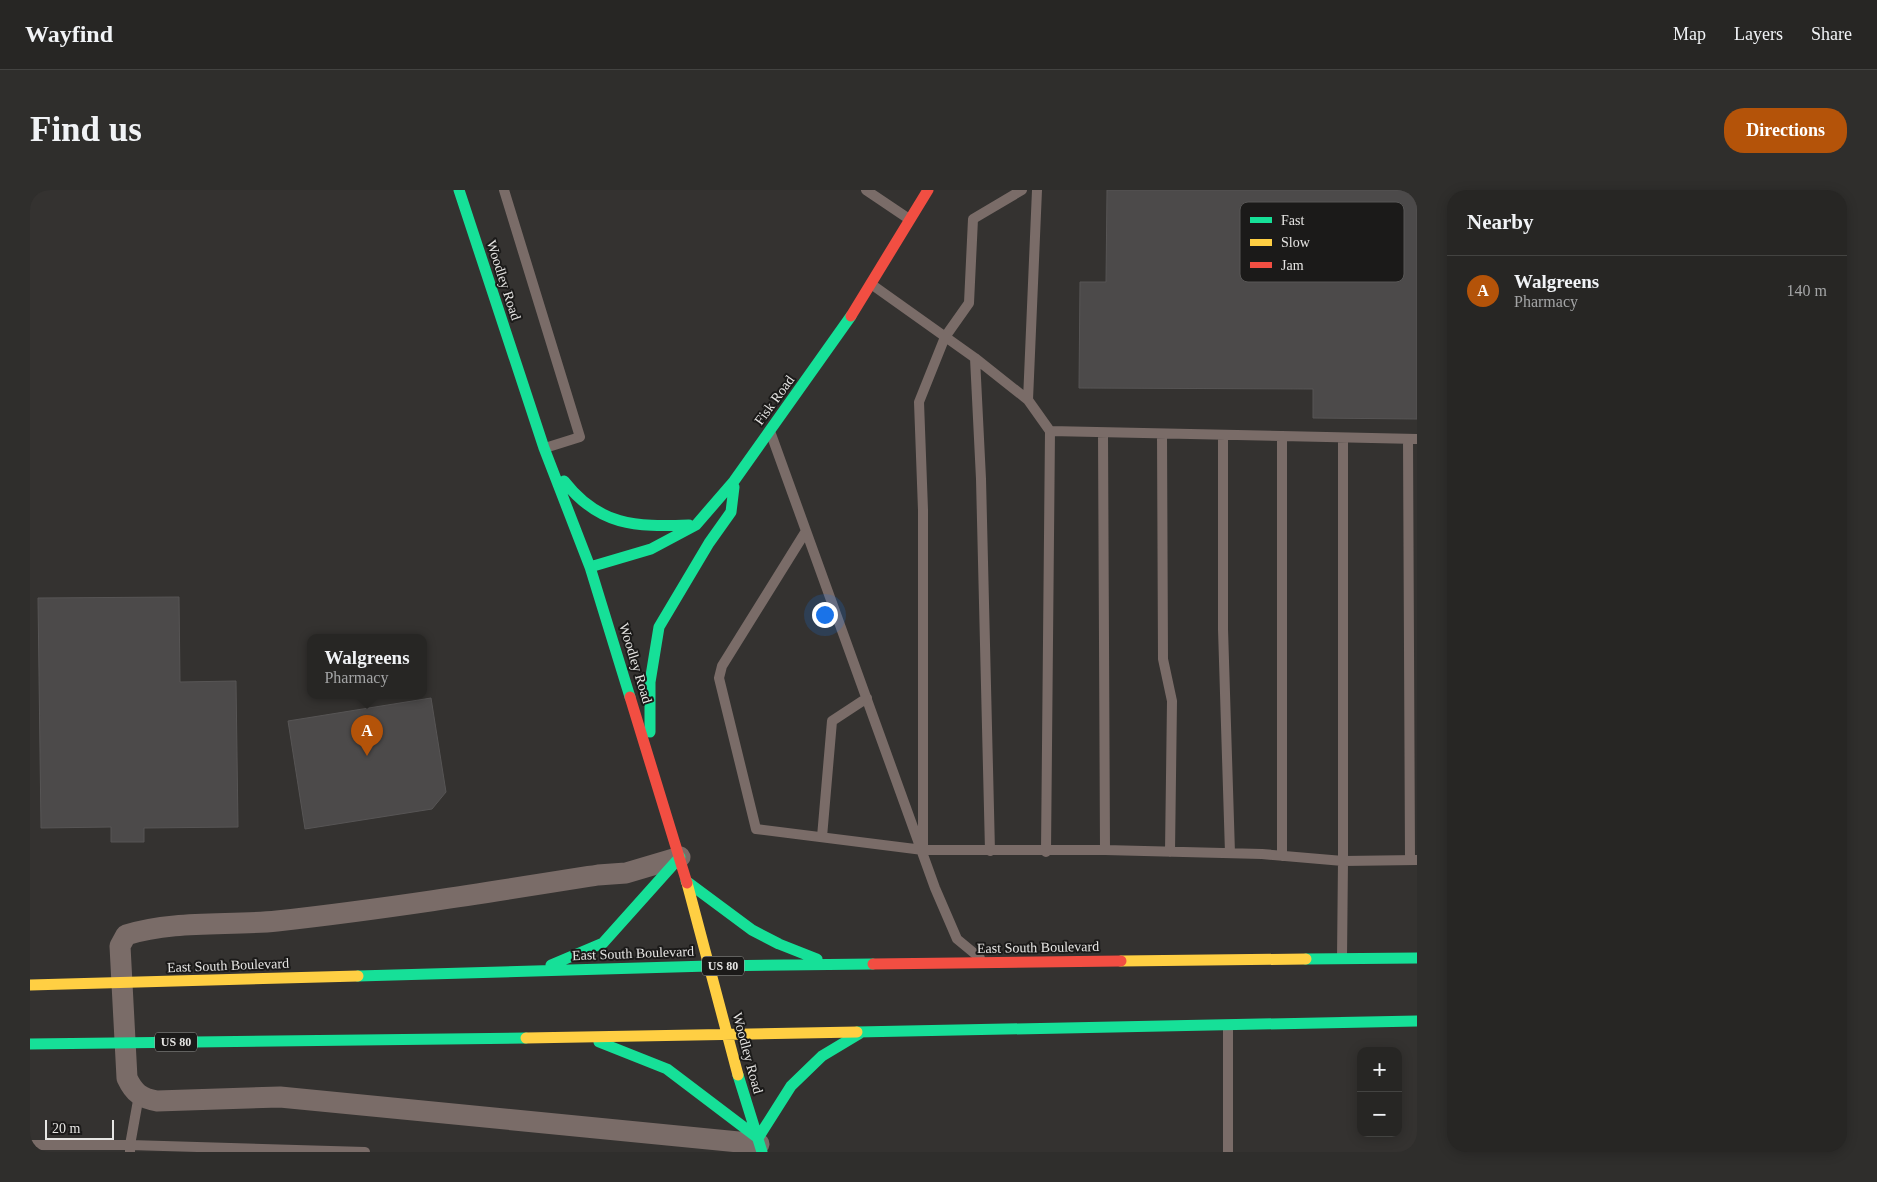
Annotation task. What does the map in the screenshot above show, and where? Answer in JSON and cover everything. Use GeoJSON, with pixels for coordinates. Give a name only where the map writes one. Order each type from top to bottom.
{"type":"FeatureCollection","features":[{"type":"Feature","properties":{"kind":"main road","name":"Fisk Road"},"geometry":{"type":"LineString","coordinates":[[590,567],[651,549],[696,525],[734,480],[842,331],[928,190]]}},
{"type":"Feature","properties":{"kind":"main road","name":"Woodley Road"},"geometry":{"type":"LineString","coordinates":[[463,191],[545,451],[590,567],[650,758],[680,857],[760,1145]]}},
{"type":"Feature","properties":{"kind":"main road"},"geometry":{"type":"LineString","coordinates":[[545,451],[576,499],[597,514],[632,526],[696,525]]}},
{"type":"Feature","properties":{"kind":"main road"},"geometry":{"type":"LineString","coordinates":[[650,758],[650,682],[659,627],[709,542],[731,512],[734,480]]}},
{"type":"Feature","properties":{"kind":"main road"},"geometry":{"type":"LineString","coordinates":[[536,971],[603,943],[680,857]]}},
{"type":"Feature","properties":{"kind":"main road"},"geometry":{"type":"LineString","coordinates":[[686,882],[752,930],[779,944],[830,964]]}},
{"type":"Feature","properties":{"kind":"main road","name":"East South Boulevard"},"geometry":{"type":"LineString","coordinates":[[30,985],[709,966],[1417,958]]}},
{"type":"Feature","properties":{"kind":"main road","name":"US 80"},"geometry":{"type":"LineString","coordinates":[[30,1044],[728,1035],[1417,1021]]}},
{"type":"Feature","properties":{"kind":"main road"},"geometry":{"type":"LineString","coordinates":[[588,1037],[667,1070],[760,1145],[791,1086],[822,1056],[864,1032]]}},
{"type":"Feature","properties":{"kind":"street"},"geometry":{"type":"LineString","coordinates":[[680,857],[626,873],[598,874],[384,909],[266,922],[147,929],[126,935],[120,946],[127,1078],[132,1089],[139,1095],[157,1101],[280,1097],[760,1145]]}},
{"type":"Feature","properties":{"kind":"lane"},"geometry":{"type":"LineString","coordinates":[[504,190],[580,437],[545,451]]}},
{"type":"Feature","properties":{"kind":"lane"},"geometry":{"type":"LineString","coordinates":[[866,190],[910,219]]}},
{"type":"Feature","properties":{"kind":"lane"},"geometry":{"type":"LineString","coordinates":[[923,850],[923,510],[919,402],[944,336],[969,303],[973,219],[1022,190]]}},
{"type":"Feature","properties":{"kind":"lane"},"geometry":{"type":"LineString","coordinates":[[1028,400],[1037,190]]}},
{"type":"Feature","properties":{"kind":"lane"},"geometry":{"type":"LineString","coordinates":[[870,284],[975,358],[1028,400],[1050,432],[1046,852]]}},
{"type":"Feature","properties":{"kind":"lane"},"geometry":{"type":"LineString","coordinates":[[975,358],[981,479],[990,851]]}},
{"type":"Feature","properties":{"kind":"lane"},"geometry":{"type":"LineString","coordinates":[[770,431],[923,850],[935,888],[957,939],[986,963]]}},
{"type":"Feature","properties":{"kind":"lane"},"geometry":{"type":"LineString","coordinates":[[806,531],[722,666],[719,678],[756,829],[923,850],[1046,852],[1106,850],[1230,853],[1343,861],[1413,860],[1412,439],[1050,432]]}},
{"type":"Feature","properties":{"kind":"lane"},"geometry":{"type":"LineString","coordinates":[[1103,433],[1106,850]]}},
{"type":"Feature","properties":{"kind":"lane"},"geometry":{"type":"LineString","coordinates":[[1162,434],[1163,659],[1172,701],[1170,852]]}},
{"type":"Feature","properties":{"kind":"lane"},"geometry":{"type":"LineString","coordinates":[[1223,435],[1223,630],[1230,853]]}},
{"type":"Feature","properties":{"kind":"lane"},"geometry":{"type":"LineString","coordinates":[[1282,436],[1282,856]]}},
{"type":"Feature","properties":{"kind":"lane"},"geometry":{"type":"LineString","coordinates":[[1342,959],[1344,438]]}},
{"type":"Feature","properties":{"kind":"lane"},"geometry":{"type":"LineString","coordinates":[[822,837],[832,721],[866,698]]}},
{"type":"Feature","properties":{"kind":"lane"},"geometry":{"type":"LineString","coordinates":[[1228,1024],[1228,1152]]}},
{"type":"Feature","properties":{"kind":"lane"},"geometry":{"type":"LineString","coordinates":[[130,1148],[139,1095]]}},
{"type":"Feature","properties":{"kind":"lane"},"geometry":{"type":"LineString","coordinates":[[30,1144],[68,1148],[365,1152]]}},
{"type":"Feature","properties":{"kind":"building"},"geometry":{"type":"Polygon","coordinates":[[[1107,190],[1417,190],[1417,419],[1313,418],[1313,389],[1079,388],[1080,282],[1106,282],[1107,190]]]}},
{"type":"Feature","properties":{"kind":"building"},"geometry":{"type":"Polygon","coordinates":[[[179,597],[180,682],[236,681],[238,827],[144,828],[144,842],[111,842],[111,827],[41,828],[38,598],[179,597]]]}},
{"type":"Feature","properties":{"kind":"building"},"geometry":{"type":"Polygon","coordinates":[[[431,698],[446,792],[432,809],[305,829],[288,721],[431,698]]]}},
{"type":"Feature","properties":{"kind":"traffic: fast"},"geometry":{"type":"LineString","coordinates":[[459,190],[544,448],[590,567],[630,697]]}},
{"type":"Feature","properties":{"kind":"traffic: fast"},"geometry":{"type":"LineString","coordinates":[[590,567],[651,549],[696,525],[734,481],[851,316]]}},
{"type":"Feature","properties":{"kind":"traffic: fast"},"geometry":{"type":"LineString","coordinates":[[564,481],[577,496],[591,507],[619,521],[652,525],[689,525]]}},
{"type":"Feature","properties":{"kind":"traffic: fast"},"geometry":{"type":"LineString","coordinates":[[650,732],[650,682],[659,627],[709,543],[731,512],[734,487]]}},
{"type":"Feature","properties":{"kind":"traffic: fast"},"geometry":{"type":"LineString","coordinates":[[551,965],[603,943],[680,857]]}},
{"type":"Feature","properties":{"kind":"traffic: fast"},"geometry":{"type":"LineString","coordinates":[[686,881],[752,930],[779,944],[817,959]]}},
{"type":"Feature","properties":{"kind":"traffic: fast"},"geometry":{"type":"LineString","coordinates":[[1306,959],[1417,958]]}},
{"type":"Feature","properties":{"kind":"traffic: fast"},"geometry":{"type":"LineString","coordinates":[[358,976],[709,966],[873,964]]}},
{"type":"Feature","properties":{"kind":"traffic: fast"},"geometry":{"type":"LineString","coordinates":[[857,1032],[1417,1021]]}},
{"type":"Feature","properties":{"kind":"traffic: fast"},"geometry":{"type":"LineString","coordinates":[[599,1042],[667,1069],[758,1138],[791,1086],[822,1056],[862,1032]]}},
{"type":"Feature","properties":{"kind":"traffic: fast"},"geometry":{"type":"LineString","coordinates":[[30,1044],[526,1038]]}},
{"type":"Feature","properties":{"kind":"traffic: fast"},"geometry":{"type":"LineString","coordinates":[[738,1075],[762,1152]]}},
{"type":"Feature","properties":{"kind":"traffic: slow"},"geometry":{"type":"LineString","coordinates":[[687,883],[738,1075]]}},
{"type":"Feature","properties":{"kind":"traffic: slow"},"geometry":{"type":"LineString","coordinates":[[1121,961],[1306,959]]}},
{"type":"Feature","properties":{"kind":"traffic: slow"},"geometry":{"type":"LineString","coordinates":[[30,985],[358,976]]}},
{"type":"Feature","properties":{"kind":"traffic: slow"},"geometry":{"type":"LineString","coordinates":[[526,1038],[857,1032]]}},
{"type":"Feature","properties":{"kind":"traffic: jam"},"geometry":{"type":"LineString","coordinates":[[851,316],[928,190]]}},
{"type":"Feature","properties":{"kind":"traffic: jam"},"geometry":{"type":"LineString","coordinates":[[630,697],[687,883]]}},
{"type":"Feature","properties":{"kind":"traffic: jam"},"geometry":{"type":"LineString","coordinates":[[873,964],[1121,961]]}},
{"type":"Feature","properties":{"kind":"place","name":"Walgreens"},"geometry":{"type":"Point","coordinates":[367,756]}}]}
